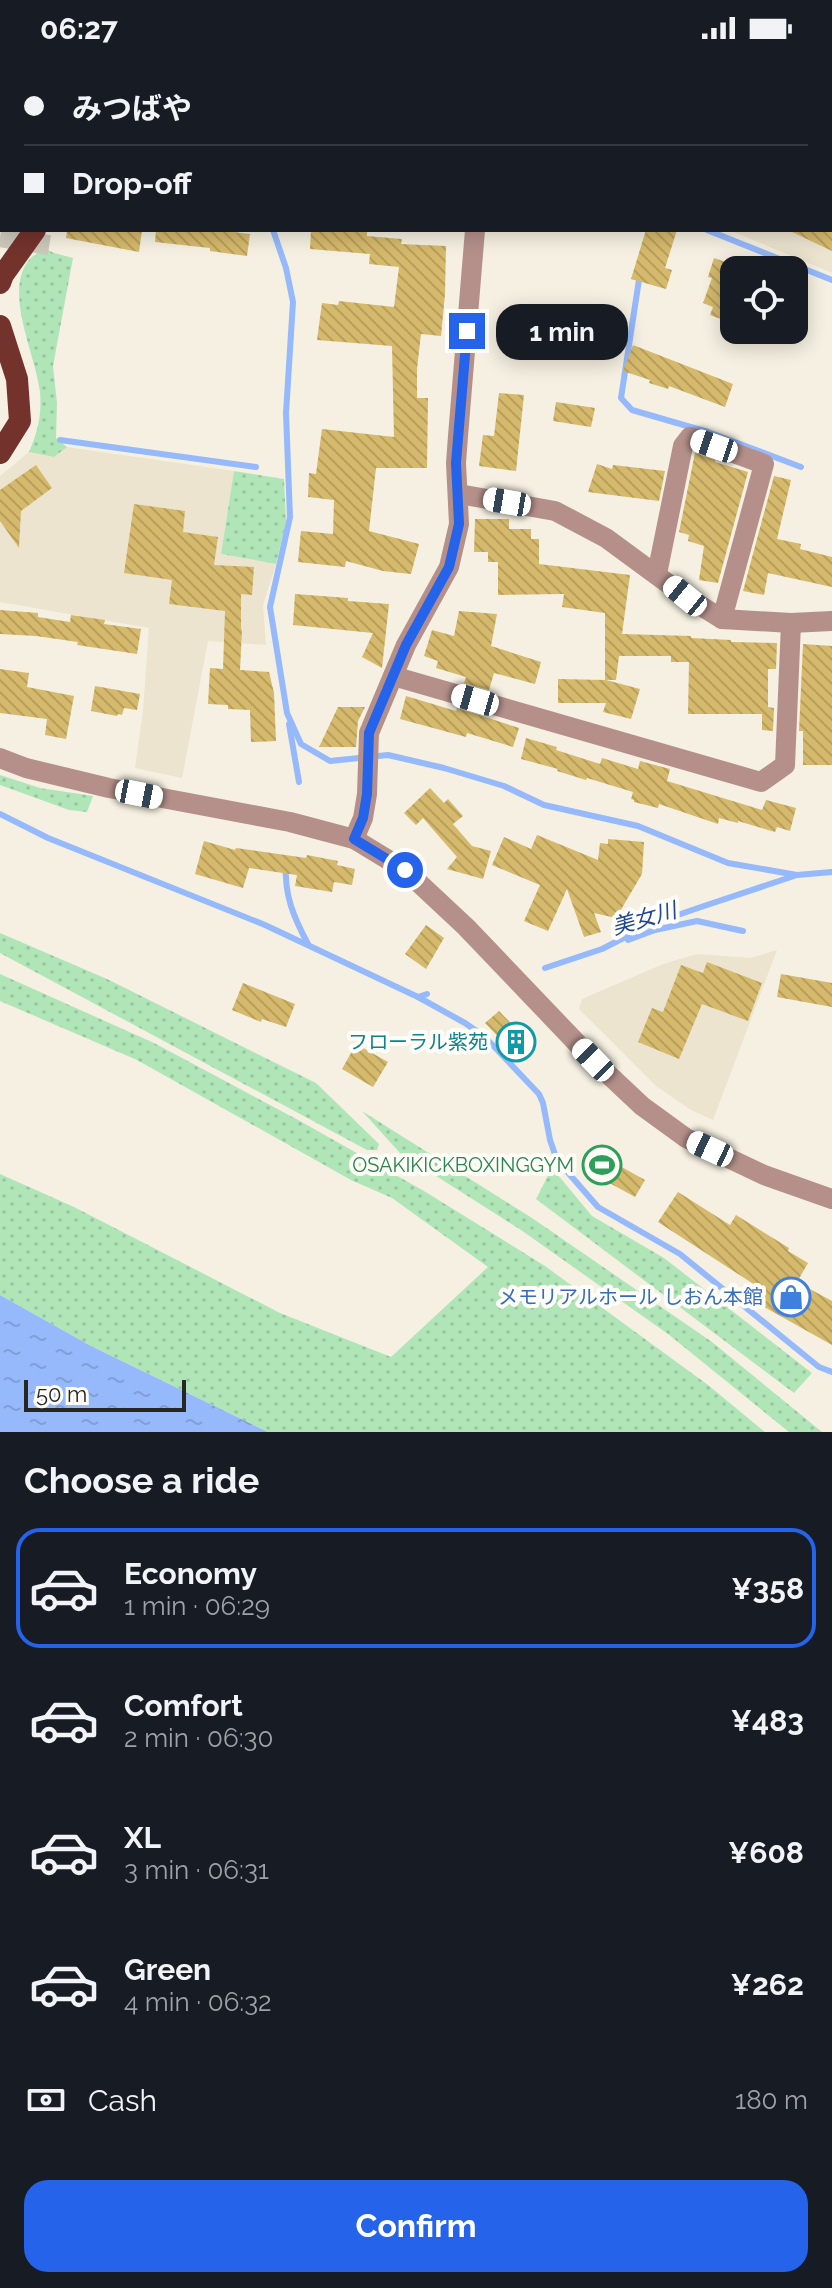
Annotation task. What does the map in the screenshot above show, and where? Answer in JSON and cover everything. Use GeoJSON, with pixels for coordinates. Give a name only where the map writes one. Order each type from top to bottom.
{"type":"FeatureCollection","features":[{"type":"Feature","properties":{"kind":"highway"},"geometry":{"type":"LineString","coordinates":[[0,253],[16,232]]}},
{"type":"Feature","properties":{"kind":"highway"},"geometry":{"type":"LineString","coordinates":[[0,283],[34,232]]}},
{"type":"Feature","properties":{"kind":"highway"},"geometry":{"type":"LineString","coordinates":[[0,326],[17,379],[20,421],[0,453]]}},
{"type":"Feature","properties":{"kind":"highway"},"geometry":{"type":"LineString","coordinates":[[0,377],[6,385],[6,423],[0,442]]}},
{"type":"Feature","properties":{"kind":"street"},"geometry":{"type":"LineString","coordinates":[[354,839],[363,818],[369,733],[406,645],[449,567],[459,524],[456,463],[475,232]]}},
{"type":"Feature","properties":{"kind":"street"},"geometry":{"type":"LineString","coordinates":[[657,574],[683,446],[690,437],[764,464],[722,619]]}},
{"type":"Feature","properties":{"kind":"street"},"geometry":{"type":"LineString","coordinates":[[459,494],[555,511],[606,538],[722,619],[791,623],[832,621]]}},
{"type":"Feature","properties":{"kind":"street"},"geometry":{"type":"LineString","coordinates":[[393,676],[761,782],[785,765],[791,623]]}},
{"type":"Feature","properties":{"kind":"street"},"geometry":{"type":"LineString","coordinates":[[0,758],[26,768],[109,788],[290,822],[354,839],[405,870],[466,927],[593,1060],[642,1106],[686,1138],[764,1175],[832,1199]]}},
{"type":"Feature","properties":{"kind":"shaded area"},"geometry":{"type":"Polygon","coordinates":[[[734,232],[832,232],[832,273],[808,263],[808,256],[791,256],[734,232]]]}},
{"type":"Feature","properties":{"kind":"shaded area"},"geometry":{"type":"Polygon","coordinates":[[[67,447],[234,471],[221,554],[276,564],[263,605],[266,645],[208,641],[182,778],[135,768],[149,628],[0,602],[0,476],[29,452],[54,457],[67,447]]]}},
{"type":"Feature","properties":{"kind":"shaded area"},"geometry":{"type":"Polygon","coordinates":[[[777,950],[713,1120],[691,1110],[656,1086],[579,1009],[582,999],[663,964],[697,954],[751,958],[777,950]]]}},
{"type":"Feature","properties":{"kind":"green space"},"geometry":{"type":"Polygon","coordinates":[[[44,248],[73,258],[53,366],[57,403],[56,438],[67,447],[54,457],[29,452],[39,423],[40,392],[23,324],[19,289],[29,260],[44,248]]]}},
{"type":"Feature","properties":{"kind":"green space"},"geometry":{"type":"Polygon","coordinates":[[[234,471],[284,479],[286,522],[276,564],[221,554],[234,471]]]}},
{"type":"Feature","properties":{"kind":"green space"},"geometry":{"type":"Polygon","coordinates":[[[0,775],[40,788],[93,796],[87,812],[69,810],[0,785],[0,775]]]}},
{"type":"Feature","properties":{"kind":"green space"},"geometry":{"type":"Polygon","coordinates":[[[0,933],[107,979],[316,1083],[379,1144],[377,1150],[367,1150],[0,953],[0,933]]]}},
{"type":"Feature","properties":{"kind":"green space"},"geometry":{"type":"Polygon","coordinates":[[[0,974],[154,1043],[424,1191],[545,1266],[708,1385],[765,1432],[268,1432],[91,1346],[0,1295],[0,1174],[74,1207],[280,1313],[391,1357],[488,1267],[392,1198],[351,1180],[137,1060],[0,1001],[0,974]]]}},
{"type":"Feature","properties":{"kind":"green space"},"geometry":{"type":"Polygon","coordinates":[[[362,1111],[532,1218],[712,1342],[822,1432],[789,1432],[668,1334],[521,1230],[400,1153],[362,1111]]]}},
{"type":"Feature","properties":{"kind":"green space"},"geometry":{"type":"Polygon","coordinates":[[[552,1168],[592,1216],[664,1258],[812,1373],[794,1393],[536,1199],[552,1168]]]}},
{"type":"Feature","properties":{"kind":"water"},"geometry":{"type":"Polygon","coordinates":[[[0,1295],[91,1346],[268,1432],[0,1432],[0,1295]]]}},
{"type":"Feature","properties":{"kind":"building"},"geometry":{"type":"Polygon","coordinates":[[[67,232],[142,232],[139,252],[66,238],[67,232]]]}},
{"type":"Feature","properties":{"kind":"building"},"geometry":{"type":"Polygon","coordinates":[[[156,232],[250,234],[247,256],[155,242],[156,232]]]}},
{"type":"Feature","properties":{"kind":"building"},"geometry":{"type":"Polygon","coordinates":[[[311,232],[367,232],[367,236],[402,239],[401,244],[446,246],[441,336],[421,334],[417,369],[417,398],[428,398],[427,468],[376,468],[369,531],[419,544],[411,574],[383,571],[346,561],[345,567],[298,562],[301,531],[333,534],[334,500],[308,497],[309,473],[316,474],[322,429],[394,437],[392,346],[317,340],[322,303],[338,305],[339,301],[394,307],[399,267],[369,264],[370,254],[310,249],[311,232]]]}},
{"type":"Feature","properties":{"kind":"building"},"geometry":{"type":"Polygon","coordinates":[[[645,232],[676,232],[665,268],[672,270],[666,289],[631,279],[645,232]]]}},
{"type":"Feature","properties":{"kind":"building"},"geometry":{"type":"Polygon","coordinates":[[[792,232],[832,232],[832,251],[792,232]]]}},
{"type":"Feature","properties":{"kind":"building"},"geometry":{"type":"Polygon","coordinates":[[[714,258],[720,260],[720,319],[710,315],[713,307],[703,303],[712,278],[708,277],[714,258]]]}},
{"type":"Feature","properties":{"kind":"building"},"geometry":{"type":"Polygon","coordinates":[[[633,345],[733,384],[725,407],[669,386],[668,389],[649,383],[650,380],[623,371],[633,345]]]}},
{"type":"Feature","properties":{"kind":"building"},"geometry":{"type":"Polygon","coordinates":[[[499,393],[524,395],[516,471],[479,466],[483,435],[494,436],[499,393]]]}},
{"type":"Feature","properties":{"kind":"building"},"geometry":{"type":"Polygon","coordinates":[[[556,402],[595,408],[591,427],[553,421],[556,402]]]}},
{"type":"Feature","properties":{"kind":"building"},"geometry":{"type":"Polygon","coordinates":[[[695,453],[748,472],[718,583],[699,580],[704,546],[688,541],[689,535],[679,532],[695,453]]]}},
{"type":"Feature","properties":{"kind":"building"},"geometry":{"type":"Polygon","coordinates":[[[597,464],[612,469],[613,465],[665,471],[659,501],[588,492],[597,464]]]}},
{"type":"Feature","properties":{"kind":"building"},"geometry":{"type":"Polygon","coordinates":[[[36,465],[52,488],[21,511],[19,548],[0,521],[0,490],[36,465]]]}},
{"type":"Feature","properties":{"kind":"building"},"geometry":{"type":"Polygon","coordinates":[[[774,476],[791,480],[777,539],[801,544],[800,549],[832,557],[832,587],[768,573],[764,595],[743,591],[774,476]]]}},
{"type":"Feature","properties":{"kind":"building"},"geometry":{"type":"Polygon","coordinates":[[[134,504],[185,511],[183,532],[218,537],[214,565],[254,567],[252,595],[241,594],[240,670],[269,672],[274,693],[276,741],[251,742],[250,710],[208,704],[210,668],[223,669],[225,611],[169,604],[172,580],[124,573],[134,504]]]}},
{"type":"Feature","properties":{"kind":"building"},"geometry":{"type":"Polygon","coordinates":[[[475,519],[509,519],[509,529],[531,529],[531,539],[539,539],[539,564],[630,575],[622,634],[777,643],[776,669],[768,669],[768,707],[774,708],[773,731],[762,730],[762,714],[688,714],[689,662],[671,662],[671,656],[619,656],[616,680],[606,680],[640,689],[631,719],[603,712],[606,703],[558,703],[558,679],[605,680],[605,613],[562,607],[564,594],[498,595],[498,562],[488,562],[488,552],[474,552],[475,519]]]}},
{"type":"Feature","properties":{"kind":"building"},"geometry":{"type":"Polygon","coordinates":[[[295,594],[389,604],[382,668],[362,657],[373,633],[293,625],[295,594]]]}},
{"type":"Feature","properties":{"kind":"building"},"geometry":{"type":"Polygon","coordinates":[[[0,610],[38,613],[38,617],[70,622],[71,615],[141,629],[137,654],[77,645],[78,642],[0,634],[0,610]]]}},
{"type":"Feature","properties":{"kind":"building"},"geometry":{"type":"Polygon","coordinates":[[[459,611],[497,614],[491,646],[541,662],[535,684],[494,673],[489,690],[464,683],[466,677],[436,668],[438,661],[424,656],[432,630],[454,636],[459,611]]]}},
{"type":"Feature","properties":{"kind":"building"},"geometry":{"type":"Polygon","coordinates":[[[803,644],[832,646],[832,765],[803,765],[803,731],[799,731],[803,644]]]}},
{"type":"Feature","properties":{"kind":"building"},"geometry":{"type":"Polygon","coordinates":[[[0,669],[29,673],[27,687],[74,696],[66,739],[45,735],[47,719],[0,713],[0,669]]]}},
{"type":"Feature","properties":{"kind":"building"},"geometry":{"type":"Polygon","coordinates":[[[95,686],[140,694],[137,710],[124,708],[122,715],[117,716],[91,711],[95,686]]]}},
{"type":"Feature","properties":{"kind":"building"},"geometry":{"type":"Polygon","coordinates":[[[406,696],[519,728],[513,747],[467,733],[466,737],[400,719],[406,696]]]}},
{"type":"Feature","properties":{"kind":"building"},"geometry":{"type":"Polygon","coordinates":[[[338,707],[365,707],[358,721],[356,747],[319,747],[338,707]]]}},
{"type":"Feature","properties":{"kind":"building"},"geometry":{"type":"Polygon","coordinates":[[[526,738],[600,764],[602,758],[638,769],[640,761],[670,769],[667,781],[762,810],[766,800],[796,808],[790,831],[777,827],[775,832],[719,818],[718,824],[659,804],[658,808],[634,802],[631,799],[633,792],[521,759],[526,738]]]}},
{"type":"Feature","properties":{"kind":"building"},"geometry":{"type":"Polygon","coordinates":[[[430,788],[444,803],[448,799],[463,816],[453,824],[472,846],[491,851],[483,879],[447,869],[457,857],[423,818],[416,825],[404,813],[430,788]]]}},
{"type":"Feature","properties":{"kind":"building"},"geometry":{"type":"Polygon","coordinates":[[[537,835],[598,860],[600,843],[608,844],[608,839],[644,842],[642,874],[616,918],[594,913],[601,932],[584,937],[567,889],[548,931],[524,921],[540,885],[492,865],[504,837],[531,849],[537,835]]]}},
{"type":"Feature","properties":{"kind":"building"},"geometry":{"type":"Polygon","coordinates":[[[204,841],[235,850],[306,858],[307,855],[338,861],[337,865],[355,869],[352,885],[334,882],[332,892],[295,886],[297,875],[249,868],[243,888],[195,874],[204,841]]]}},
{"type":"Feature","properties":{"kind":"building"},"geometry":{"type":"Polygon","coordinates":[[[426,925],[444,938],[426,969],[405,954],[426,925]]]}},
{"type":"Feature","properties":{"kind":"building"},"geometry":{"type":"Polygon","coordinates":[[[707,962],[762,983],[748,1021],[702,1004],[679,1059],[638,1042],[652,1008],[663,1012],[681,965],[703,973],[707,962]]]}},
{"type":"Feature","properties":{"kind":"building"},"geometry":{"type":"Polygon","coordinates":[[[781,974],[832,983],[832,1007],[777,997],[781,974]]]}},
{"type":"Feature","properties":{"kind":"building"},"geometry":{"type":"Polygon","coordinates":[[[243,983],[295,1004],[286,1027],[262,1019],[261,1022],[232,1010],[243,983]]]}},
{"type":"Feature","properties":{"kind":"building","name":"フローラル紫苑"},"geometry":{"type":"Polygon","coordinates":[[[499,1011],[534,1047],[521,1060],[485,1023],[499,1011]]]}},
{"type":"Feature","properties":{"kind":"building"},"geometry":{"type":"Polygon","coordinates":[[[356,1044],[388,1062],[373,1087],[342,1069],[356,1044]]]}},
{"type":"Feature","properties":{"kind":"building"},"geometry":{"type":"Polygon","coordinates":[[[591,1150],[645,1180],[635,1197],[582,1168],[591,1150]]]}},
{"type":"Feature","properties":{"kind":"building"},"geometry":{"type":"Polygon","coordinates":[[[678,1192],[730,1225],[736,1215],[808,1263],[797,1282],[832,1301],[832,1345],[748,1298],[755,1285],[658,1222],[678,1192]]]}},
{"type":"Feature","properties":{"kind":"waterway"},"geometry":{"type":"LineString","coordinates":[[274,232],[293,302],[286,413],[290,517],[270,607],[287,713],[301,744],[330,761],[388,755],[444,768],[504,786],[544,805],[638,826],[728,863],[797,875]]}},
{"type":"Feature","properties":{"kind":"waterway"},"geometry":{"type":"LineString","coordinates":[[712,232],[832,280]]}},
{"type":"Feature","properties":{"kind":"waterway"},"geometry":{"type":"LineString","coordinates":[[640,273],[621,398],[632,410],[708,432],[801,467]]}},
{"type":"Feature","properties":{"kind":"waterway"},"geometry":{"type":"LineString","coordinates":[[60,440],[256,467]]}},
{"type":"Feature","properties":{"kind":"waterway"},"geometry":{"type":"LineString","coordinates":[[289,724],[299,782]]}},
{"type":"Feature","properties":{"kind":"waterway"},"geometry":{"type":"LineString","coordinates":[[0,814],[48,838],[265,925],[418,997],[427,994]]}},
{"type":"Feature","properties":{"kind":"waterway"},"geometry":{"type":"LineString","coordinates":[[286,865],[291,906],[308,944]]}},
{"type":"Feature","properties":{"kind":"waterway"},"geometry":{"type":"LineString","coordinates":[[545,968],[602,949],[649,925],[698,908],[797,875],[832,872]]}},
{"type":"Feature","properties":{"kind":"waterway","name":"美女川"},"geometry":{"type":"LineString","coordinates":[[628,940],[655,930],[697,921],[743,931]]}},
{"type":"Feature","properties":{"kind":"waterway"},"geometry":{"type":"LineString","coordinates":[[418,997],[485,1037],[539,1094],[557,1160],[598,1207],[680,1254],[819,1367],[832,1372]]}},
{"type":"Feature","properties":{"kind":"tunnel"},"geometry":{"type":"LineString","coordinates":[[0,237],[55,246]]}},
{"type":"Feature","properties":{"kind":"place","name":"フローラル紫苑"},"geometry":{"type":"Point","coordinates":[516,1042]}},
{"type":"Feature","properties":{"kind":"place","name":"OSAKIKICKBOXINGGYM"},"geometry":{"type":"Point","coordinates":[602,1165]}},
{"type":"Feature","properties":{"kind":"place","name":"メモリアルホール しおん本館"},"geometry":{"type":"Point","coordinates":[791,1297]}},
{"type":"Feature","properties":{"kind":"route"},"geometry":{"type":"LineString","coordinates":[[405,870],[354,839],[363,818],[367,794],[369,733],[406,645],[449,567],[459,524],[456,463],[467,331]]}}]}
